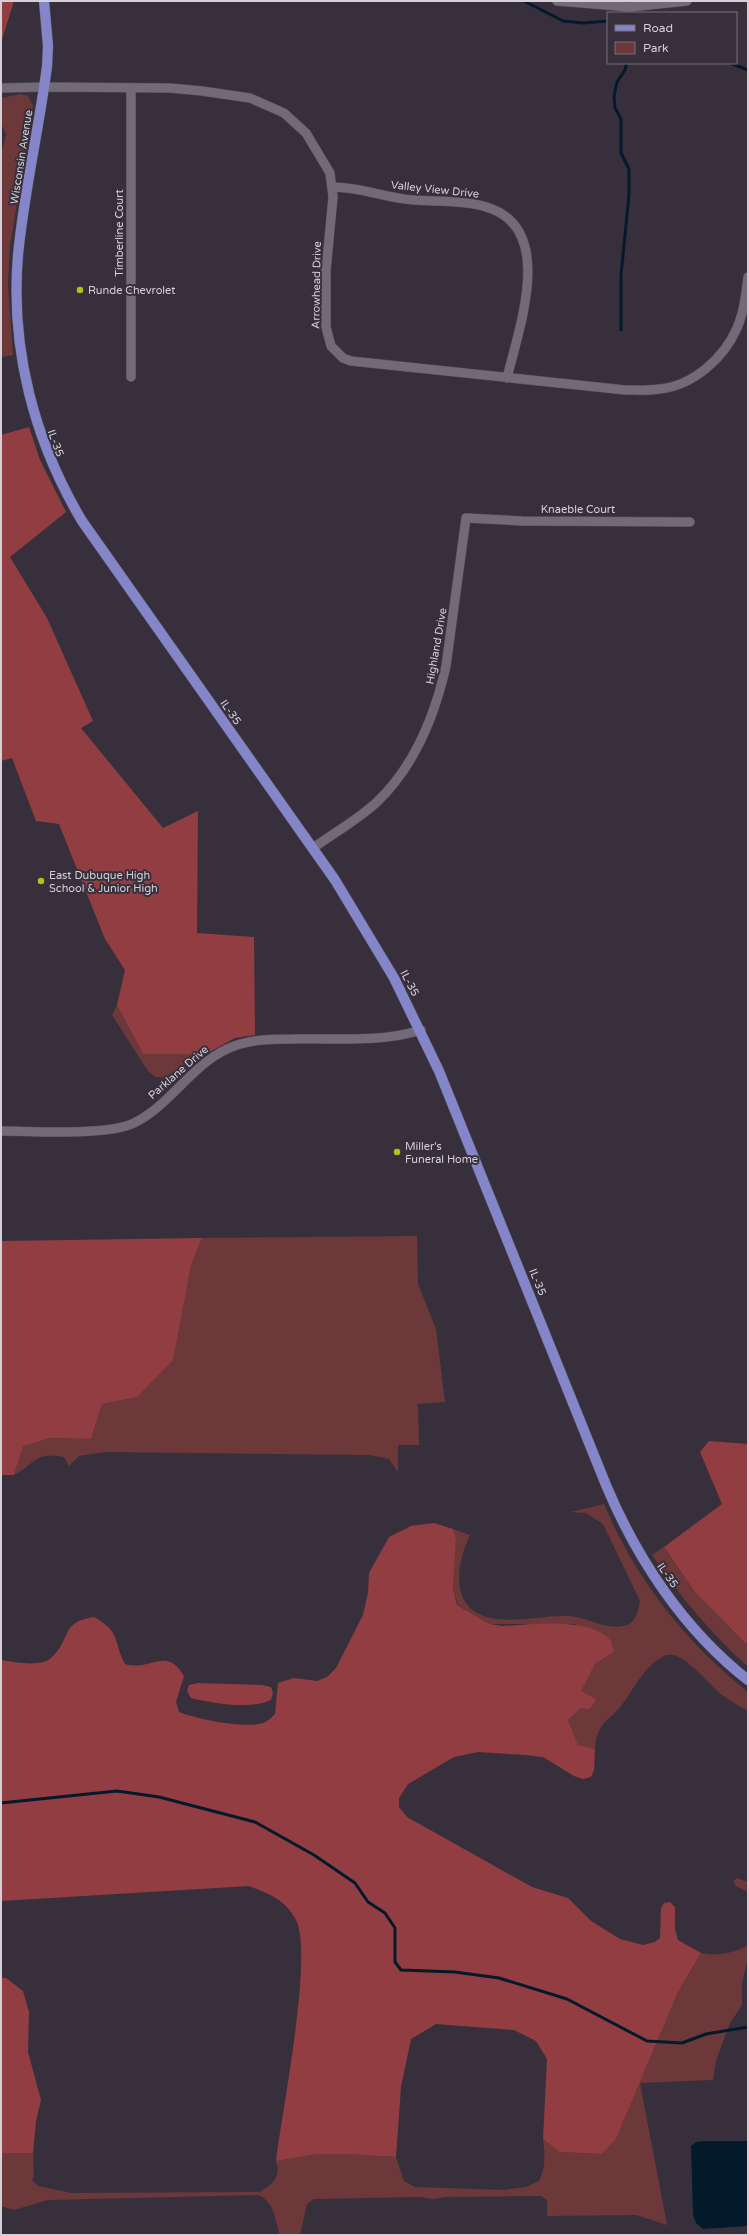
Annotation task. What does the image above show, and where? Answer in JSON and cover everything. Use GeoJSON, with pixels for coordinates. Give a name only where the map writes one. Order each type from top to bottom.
{"type":"FeatureCollection","features":[{"type":"Feature","properties":{"kind":"main road","name":"Wisconsin Avenue"},"geometry":{"type":"LineString","coordinates":[[17,318],[16,280],[21,232],[45,87],[48,46],[44,1]]}},
{"type":"Feature","properties":{"kind":"main road","name":"IL-35"},"geometry":{"type":"LineString","coordinates":[[17,318],[22,359],[31,404],[43,444],[65,492],[110,563],[313,848],[376,947],[421,1030],[449,1094],[606,1485],[626,1529],[648,1567],[681,1613],[702,1636],[748,1680]]}},
{"type":"Feature","properties":{"kind":"street"},"geometry":{"type":"LineString","coordinates":[[557,1],[630,7],[687,1]]}},
{"type":"Feature","properties":{"kind":"street","name":"Arrowhead Drive"},"geometry":{"type":"LineString","coordinates":[[1,88],[131,88],[202,91],[250,98],[273,107],[296,123],[310,138],[330,173],[333,187],[326,265],[326,322],[328,337],[336,352],[351,362],[625,390],[660,389],[686,381],[707,368],[729,342],[742,315],[748,277]]}},
{"type":"Feature","properties":{"kind":"street","name":"Timberline Court"},"geometry":{"type":"LineString","coordinates":[[130,377],[131,88]]}},
{"type":"Feature","properties":{"kind":"street","name":"Valley View Drive"},"geometry":{"type":"LineString","coordinates":[[333,187],[346,187],[406,199],[485,207],[509,218],[517,227],[526,247],[528,276],[507,378]]}},
{"type":"Feature","properties":{"kind":"street","name":"Highland Drive"},"geometry":{"type":"LineString","coordinates":[[313,848],[377,802],[397,779],[418,746],[439,695],[446,666],[466,518]]}},
{"type":"Feature","properties":{"kind":"street","name":"Knaeble Court"},"geometry":{"type":"LineString","coordinates":[[466,518],[522,521],[690,522]]}},
{"type":"Feature","properties":{"kind":"street","name":"Parklane Drive"},"geometry":{"type":"LineString","coordinates":[[1,1131],[97,1130],[129,1125],[151,1112],[192,1074],[218,1053],[254,1040],[394,1037],[421,1030]]}},
{"type":"Feature","properties":{"kind":"green space"},"geometry":{"type":"Polygon","coordinates":[[[20,94],[28,96],[33,106],[10,246],[8,284],[13,355],[1,357],[1,153],[6,135],[1,123],[1,98],[20,94]]]}},
{"type":"Feature","properties":{"kind":"green space"},"geometry":{"type":"Polygon","coordinates":[[[117,1005],[143,1054],[206,1054],[173,1078],[155,1077],[148,1071],[112,1015],[117,1005]]]}},
{"type":"Feature","properties":{"kind":"green space"},"geometry":{"type":"Polygon","coordinates":[[[417,1236],[418,1284],[436,1329],[445,1402],[418,1404],[419,1445],[398,1445],[398,1472],[389,1459],[370,1455],[106,1452],[79,1456],[69,1466],[64,1457],[41,1457],[14,1475],[22,1446],[51,1438],[91,1439],[102,1404],[137,1397],[202,1238],[417,1236]]]}},
{"type":"Feature","properties":{"kind":"green space"},"geometry":{"type":"Polygon","coordinates":[[[604,1504],[630,1557],[646,1583],[664,1607],[704,1652],[725,1673],[748,1692],[748,1711],[722,1695],[686,1662],[671,1655],[664,1656],[646,1670],[619,1709],[601,1727],[596,1739],[595,1749],[578,1746],[568,1720],[581,1708],[596,1699],[580,1691],[595,1664],[614,1652],[575,1624],[490,1624],[458,1605],[453,1588],[456,1539],[453,1529],[470,1535],[461,1561],[459,1574],[460,1587],[463,1598],[470,1608],[481,1615],[504,1620],[569,1616],[616,1627],[631,1623],[636,1617],[640,1601],[603,1524],[586,1513],[570,1512],[604,1504]]]}},
{"type":"Feature","properties":{"kind":"green space"},"geometry":{"type":"Polygon","coordinates":[[[664,1547],[695,1592],[748,1646],[748,1667],[721,1641],[697,1614],[652,1555],[664,1547]]]}},
{"type":"Feature","properties":{"kind":"green space"},"geometry":{"type":"Polygon","coordinates":[[[737,1878],[748,1882],[748,1892],[736,1886],[733,1881],[737,1878]]]}},
{"type":"Feature","properties":{"kind":"green space"},"geometry":{"type":"Polygon","coordinates":[[[748,1945],[748,1959],[742,1983],[742,2005],[729,2025],[716,2061],[713,2080],[640,2083],[667,2225],[636,2215],[547,2216],[547,2200],[541,2196],[445,2197],[433,2199],[420,2197],[314,2199],[307,2204],[300,2235],[280,2235],[274,2212],[268,2202],[258,2195],[48,2200],[14,2210],[1,2206],[1,2153],[33,2153],[34,2176],[32,2180],[38,2186],[71,2193],[259,2192],[272,2184],[275,2180],[278,2171],[276,2161],[318,2154],[396,2157],[404,2181],[415,2187],[503,2190],[526,2187],[539,2181],[543,2171],[543,2139],[559,2152],[602,2154],[616,2139],[678,1992],[701,1953],[725,1954],[748,1945]]]}},
{"type":"Feature","properties":{"kind":"shaded area"},"geometry":{"type":"Polygon","coordinates":[[[1,1],[13,1],[13,4],[1,43],[1,1]]]}},
{"type":"Feature","properties":{"kind":"shaded area"},"geometry":{"type":"Polygon","coordinates":[[[29,427],[40,460],[66,512],[10,557],[47,618],[93,721],[81,728],[163,828],[198,811],[197,933],[254,937],[255,1035],[235,1038],[206,1054],[143,1054],[117,1005],[125,970],[105,939],[59,824],[36,821],[12,758],[1,761],[1,435],[29,427]]]}},
{"type":"Feature","properties":{"kind":"shaded area"},"geometry":{"type":"Polygon","coordinates":[[[202,1238],[191,1265],[173,1360],[137,1397],[102,1404],[91,1439],[51,1438],[23,1446],[14,1475],[1,1475],[1,1241],[202,1238]]]}},
{"type":"Feature","properties":{"kind":"shaded area"},"geometry":{"type":"Polygon","coordinates":[[[709,1441],[748,1444],[748,1646],[695,1592],[664,1547],[722,1504],[700,1452],[709,1441]]]}},
{"type":"Feature","properties":{"kind":"shaded area"},"geometry":{"type":"Polygon","coordinates":[[[434,1523],[453,1529],[456,1539],[453,1588],[457,1605],[490,1624],[502,1626],[559,1624],[588,1628],[600,1632],[610,1640],[614,1652],[595,1664],[581,1691],[596,1699],[590,1709],[581,1708],[568,1720],[578,1745],[595,1749],[594,1770],[591,1777],[583,1779],[574,1776],[543,1757],[478,1752],[454,1757],[408,1784],[399,1798],[399,1807],[407,1817],[532,1887],[568,1898],[591,1921],[620,1939],[643,1945],[655,1942],[660,1938],[661,1908],[664,1903],[670,1902],[675,1907],[675,1929],[678,1940],[701,1953],[678,1992],[616,2139],[602,2154],[559,2152],[543,2139],[547,2059],[536,2041],[514,2030],[436,2024],[411,2039],[401,2087],[396,2157],[318,2154],[276,2161],[299,1997],[301,1963],[300,1935],[295,1918],[280,1901],[269,1894],[249,1886],[1,1901],[1,1660],[35,1663],[47,1660],[58,1650],[71,1627],[83,1619],[94,1617],[103,1622],[113,1632],[125,1664],[134,1666],[164,1661],[171,1662],[177,1667],[184,1676],[176,1702],[179,1712],[197,1718],[233,1724],[255,1725],[263,1723],[268,1721],[275,1714],[278,1683],[294,1678],[317,1681],[327,1677],[336,1668],[363,1615],[368,1593],[369,1573],[389,1537],[411,1526],[434,1523]]]}},
{"type":"Feature","properties":{"kind":"shaded area"},"geometry":{"type":"Polygon","coordinates":[[[198,1683],[262,1685],[271,1687],[273,1693],[271,1700],[263,1703],[253,1705],[231,1705],[191,1698],[187,1691],[189,1685],[198,1683]]]}},
{"type":"Feature","properties":{"kind":"shaded area"},"geometry":{"type":"Polygon","coordinates":[[[1,1978],[6,1978],[23,1991],[29,2012],[28,2052],[41,2100],[36,2121],[33,2153],[1,2153],[1,1978]]]}},
{"type":"Feature","properties":{"kind":"water"},"geometry":{"type":"Polygon","coordinates":[[[748,2141],[748,2226],[703,2229],[696,2223],[693,2215],[691,2146],[696,2142],[748,2141]]]}},
{"type":"Feature","properties":{"kind":"waterway"},"geometry":{"type":"LineString","coordinates":[[524,1],[563,21],[583,23],[607,21]]}},
{"type":"Feature","properties":{"kind":"waterway"},"geometry":{"type":"LineString","coordinates":[[733,64],[748,70]]}},
{"type":"Feature","properties":{"kind":"waterway"},"geometry":{"type":"LineString","coordinates":[[621,330],[621,275],[629,195],[629,169],[621,153],[621,119],[615,108],[614,96],[617,82],[625,70],[626,65]]}},
{"type":"Feature","properties":{"kind":"waterway"},"geometry":{"type":"LineString","coordinates":[[1,1803],[117,1791],[159,1797],[255,1822],[314,1855],[355,1883],[368,1902],[385,1913],[395,1928],[395,1962],[401,1970],[455,1972],[499,1978],[567,1999],[647,2041],[682,2043],[706,2034],[748,2027]]}},
{"type":"Feature","properties":{"kind":"place","name":"Runde Chevrolet"},"geometry":{"type":"Point","coordinates":[80,290]}},
{"type":"Feature","properties":{"kind":"place","name":"East Dubuque High School & Junior High"},"geometry":{"type":"Point","coordinates":[41,881]}},
{"type":"Feature","properties":{"kind":"place","name":"Miller's Funeral Home"},"geometry":{"type":"Point","coordinates":[397,1152]}}]}
